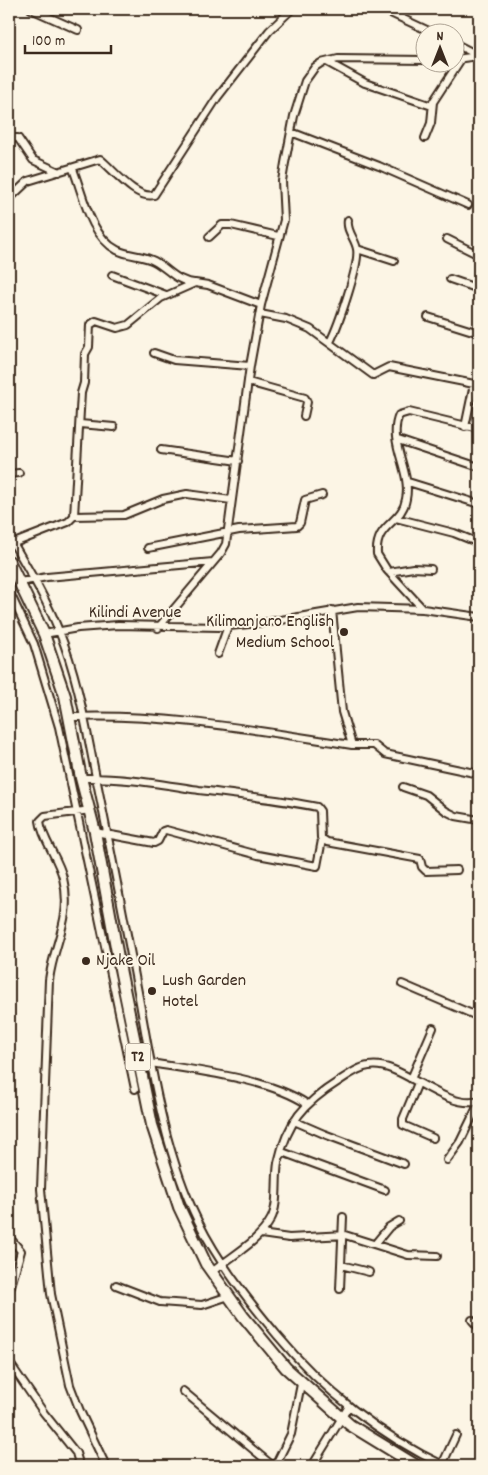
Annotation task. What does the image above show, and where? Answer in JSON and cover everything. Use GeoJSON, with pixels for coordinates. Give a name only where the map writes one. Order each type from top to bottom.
{"type":"FeatureCollection","features":[{"type":"Feature","properties":{"kind":"highway","name":"T2"},"geometry":{"type":"LineString","coordinates":[[9,561],[44,634],[70,717],[81,778],[91,810],[121,974],[152,1125],[179,1207],[212,1272],[272,1352],[301,1384],[340,1418],[375,1442],[417,1466]]}},
{"type":"Feature","properties":{"kind":"street"},"geometry":{"type":"LineString","coordinates":[[31,9],[78,30]]}},
{"type":"Feature","properties":{"kind":"street"},"geometry":{"type":"LineString","coordinates":[[9,199],[23,184],[100,159],[139,193],[148,196],[154,195],[217,98],[269,32],[292,9]]}},
{"type":"Feature","properties":{"kind":"street"},"geometry":{"type":"LineString","coordinates":[[382,9],[416,25]]}},
{"type":"Feature","properties":{"kind":"street"},"geometry":{"type":"LineString","coordinates":[[466,49],[479,56]]}},
{"type":"Feature","properties":{"kind":"street"},"geometry":{"type":"LineString","coordinates":[[466,58],[479,56]]}},
{"type":"Feature","properties":{"kind":"street"},"geometry":{"type":"LineString","coordinates":[[158,628],[224,548],[238,461],[250,366],[261,306],[278,236],[284,220],[282,181],[291,132],[305,81],[315,67],[327,62],[344,59],[416,60]]}},
{"type":"Feature","properties":{"kind":"street"},"geometry":{"type":"LineString","coordinates":[[327,62],[365,83],[432,106]]}},
{"type":"Feature","properties":{"kind":"street"},"geometry":{"type":"LineString","coordinates":[[425,138],[431,122],[432,106],[451,72]]}},
{"type":"Feature","properties":{"kind":"street"},"geometry":{"type":"LineString","coordinates":[[291,132],[379,166],[468,205]]}},
{"type":"Feature","properties":{"kind":"street"},"geometry":{"type":"LineString","coordinates":[[9,142],[14,138],[18,138],[35,162],[59,172]]}},
{"type":"Feature","properties":{"kind":"street"},"geometry":{"type":"LineString","coordinates":[[73,169],[92,219],[108,244],[127,255],[154,261],[179,280],[208,285],[261,306]]}},
{"type":"Feature","properties":{"kind":"street"},"geometry":{"type":"LineString","coordinates":[[330,342],[346,302],[357,249],[348,228],[348,220]]}},
{"type":"Feature","properties":{"kind":"street"},"geometry":{"type":"LineString","coordinates":[[209,237],[222,225],[231,225],[278,236]]}},
{"type":"Feature","properties":{"kind":"street"},"geometry":{"type":"LineString","coordinates":[[447,239],[479,255]]}},
{"type":"Feature","properties":{"kind":"street"},"geometry":{"type":"LineString","coordinates":[[357,249],[394,261]]}},
{"type":"Feature","properties":{"kind":"street"},"geometry":{"type":"LineString","coordinates":[[112,275],[166,295]]}},
{"type":"Feature","properties":{"kind":"street"},"geometry":{"type":"LineString","coordinates":[[450,279],[479,289]]}},
{"type":"Feature","properties":{"kind":"street"},"geometry":{"type":"LineString","coordinates":[[11,544],[68,522],[74,516],[84,359],[89,347],[90,324],[96,322],[117,328],[128,325],[166,295],[195,283]]}},
{"type":"Feature","properties":{"kind":"street"},"geometry":{"type":"LineString","coordinates":[[260,314],[295,322],[330,342],[373,375],[389,367],[477,385],[465,426]]}},
{"type":"Feature","properties":{"kind":"street"},"geometry":{"type":"LineString","coordinates":[[428,317],[479,333]]}},
{"type":"Feature","properties":{"kind":"street"},"geometry":{"type":"LineString","coordinates":[[154,353],[174,360],[250,366]]}},
{"type":"Feature","properties":{"kind":"street"},"geometry":{"type":"LineString","coordinates":[[248,382],[305,398],[307,402],[304,416]]}},
{"type":"Feature","properties":{"kind":"street"},"geometry":{"type":"LineString","coordinates":[[423,609],[380,561],[376,546],[380,532],[396,518],[406,500],[408,482],[398,440],[396,421],[403,413],[419,414],[479,429]]}},
{"type":"Feature","properties":{"kind":"street"},"geometry":{"type":"LineString","coordinates":[[80,424],[114,427]]}},
{"type":"Feature","properties":{"kind":"street"},"geometry":{"type":"LineString","coordinates":[[398,440],[479,467]]}},
{"type":"Feature","properties":{"kind":"street"},"geometry":{"type":"LineString","coordinates":[[161,450],[238,461]]}},
{"type":"Feature","properties":{"kind":"street"},"geometry":{"type":"LineString","coordinates":[[9,474],[19,474]]}},
{"type":"Feature","properties":{"kind":"street"},"geometry":{"type":"LineString","coordinates":[[408,482],[479,504]]}},
{"type":"Feature","properties":{"kind":"street"},"geometry":{"type":"LineString","coordinates":[[74,516],[124,515],[163,499],[187,494],[231,500]]}},
{"type":"Feature","properties":{"kind":"street"},"geometry":{"type":"LineString","coordinates":[[148,548],[244,530],[297,526],[300,523],[305,500],[322,496]]}},
{"type":"Feature","properties":{"kind":"street"},"geometry":{"type":"LineString","coordinates":[[396,518],[454,533],[479,543]]}},
{"type":"Feature","properties":{"kind":"street"},"geometry":{"type":"LineString","coordinates":[[9,536],[11,544],[34,579],[59,631],[73,672],[107,832],[151,1062],[172,1152],[189,1197],[210,1243],[252,1304],[289,1349],[317,1378],[349,1406],[414,1452],[443,1466],[456,1435]]}},
{"type":"Feature","properties":{"kind":"street"},"geometry":{"type":"LineString","coordinates":[[20,582],[34,579],[213,562]]}},
{"type":"Feature","properties":{"kind":"street"},"geometry":{"type":"LineString","coordinates":[[389,572],[413,568],[431,569]]}},
{"type":"Feature","properties":{"kind":"street"},"geometry":{"type":"LineString","coordinates":[[9,591],[29,631],[60,727],[76,812],[135,1089]]}},
{"type":"Feature","properties":{"kind":"street","name":"Kilindi Avenue"},"geometry":{"type":"LineString","coordinates":[[44,634],[110,626],[158,628],[228,626],[332,610],[380,606],[423,609],[479,617]]}},
{"type":"Feature","properties":{"kind":"street"},"geometry":{"type":"LineString","coordinates":[[332,610],[342,712],[352,745]]}},
{"type":"Feature","properties":{"kind":"street"},"geometry":{"type":"LineString","coordinates":[[218,654],[228,626]]}},
{"type":"Feature","properties":{"kind":"street"},"geometry":{"type":"LineString","coordinates":[[70,717],[181,721],[352,745],[374,745],[385,754],[479,774]]}},
{"type":"Feature","properties":{"kind":"street"},"geometry":{"type":"LineString","coordinates":[[81,778],[96,778],[269,798],[317,807],[320,811],[322,840],[317,866],[258,855],[166,830],[163,831],[158,841],[154,843],[107,832],[95,832]]}},
{"type":"Feature","properties":{"kind":"street"},"geometry":{"type":"LineString","coordinates":[[403,787],[426,795],[446,811],[456,816],[479,820]]}},
{"type":"Feature","properties":{"kind":"street"},"geometry":{"type":"LineString","coordinates":[[91,810],[44,817],[40,822],[62,872],[67,907],[66,922],[52,959],[49,980],[41,1188],[51,1294],[62,1351],[80,1411],[106,1466]]}},
{"type":"Feature","properties":{"kind":"street"},"geometry":{"type":"LineString","coordinates":[[322,840],[420,859],[422,867],[426,870],[457,870]]}},
{"type":"Feature","properties":{"kind":"street"},"geometry":{"type":"LineString","coordinates":[[402,984],[479,1017]]}},
{"type":"Feature","properties":{"kind":"street"},"geometry":{"type":"LineString","coordinates":[[411,1079],[433,1028]]}},
{"type":"Feature","properties":{"kind":"street"},"geometry":{"type":"LineString","coordinates":[[151,1062],[232,1077],[282,1091],[307,1104]]}},
{"type":"Feature","properties":{"kind":"street"},"geometry":{"type":"LineString","coordinates":[[212,1272],[261,1234],[273,1216],[276,1180],[282,1152],[294,1121],[307,1104],[346,1076],[368,1066],[388,1068],[461,1101],[479,1102],[460,1142],[447,1160]]}},
{"type":"Feature","properties":{"kind":"street"},"geometry":{"type":"LineString","coordinates":[[418,1083],[403,1119],[403,1125],[433,1138]]}},
{"type":"Feature","properties":{"kind":"street"},"geometry":{"type":"LineString","coordinates":[[294,1121],[404,1164]]}},
{"type":"Feature","properties":{"kind":"street"},"geometry":{"type":"LineString","coordinates":[[282,1152],[385,1190]]}},
{"type":"Feature","properties":{"kind":"street"},"geometry":{"type":"LineString","coordinates":[[340,1289],[343,1217]]}},
{"type":"Feature","properties":{"kind":"street"},"geometry":{"type":"LineString","coordinates":[[375,1244],[389,1227],[399,1221]]}},
{"type":"Feature","properties":{"kind":"street"},"geometry":{"type":"LineString","coordinates":[[261,1234],[289,1238],[343,1235],[408,1255],[437,1256]]}},
{"type":"Feature","properties":{"kind":"street"},"geometry":{"type":"LineString","coordinates":[[9,1237],[21,1251],[9,1293]]}},
{"type":"Feature","properties":{"kind":"street"},"geometry":{"type":"LineString","coordinates":[[341,1265],[369,1272]]}},
{"type":"Feature","properties":{"kind":"street"},"geometry":{"type":"LineString","coordinates":[[116,1285],[160,1302],[202,1305],[229,1296]]}},
{"type":"Feature","properties":{"kind":"street"},"geometry":{"type":"LineString","coordinates":[[472,1320],[479,1328]]}},
{"type":"Feature","properties":{"kind":"street"},"geometry":{"type":"LineString","coordinates":[[9,1362],[44,1413],[76,1453],[78,1460],[76,1466]]}},
{"type":"Feature","properties":{"kind":"street"},"geometry":{"type":"LineString","coordinates":[[183,1391],[274,1466],[291,1434],[301,1384]]}},
{"type":"Feature","properties":{"kind":"street"},"geometry":{"type":"LineString","coordinates":[[312,1466],[349,1406]]}},
{"type":"Feature","properties":{"kind":"place","name":"Kilimanjaro English Medium School"},"geometry":{"type":"Point","coordinates":[344,632]}},
{"type":"Feature","properties":{"kind":"place","name":"Njake Oil"},"geometry":{"type":"Point","coordinates":[86,961]}},
{"type":"Feature","properties":{"kind":"place","name":"Lush Garden Hotel"},"geometry":{"type":"Point","coordinates":[152,991]}}]}
